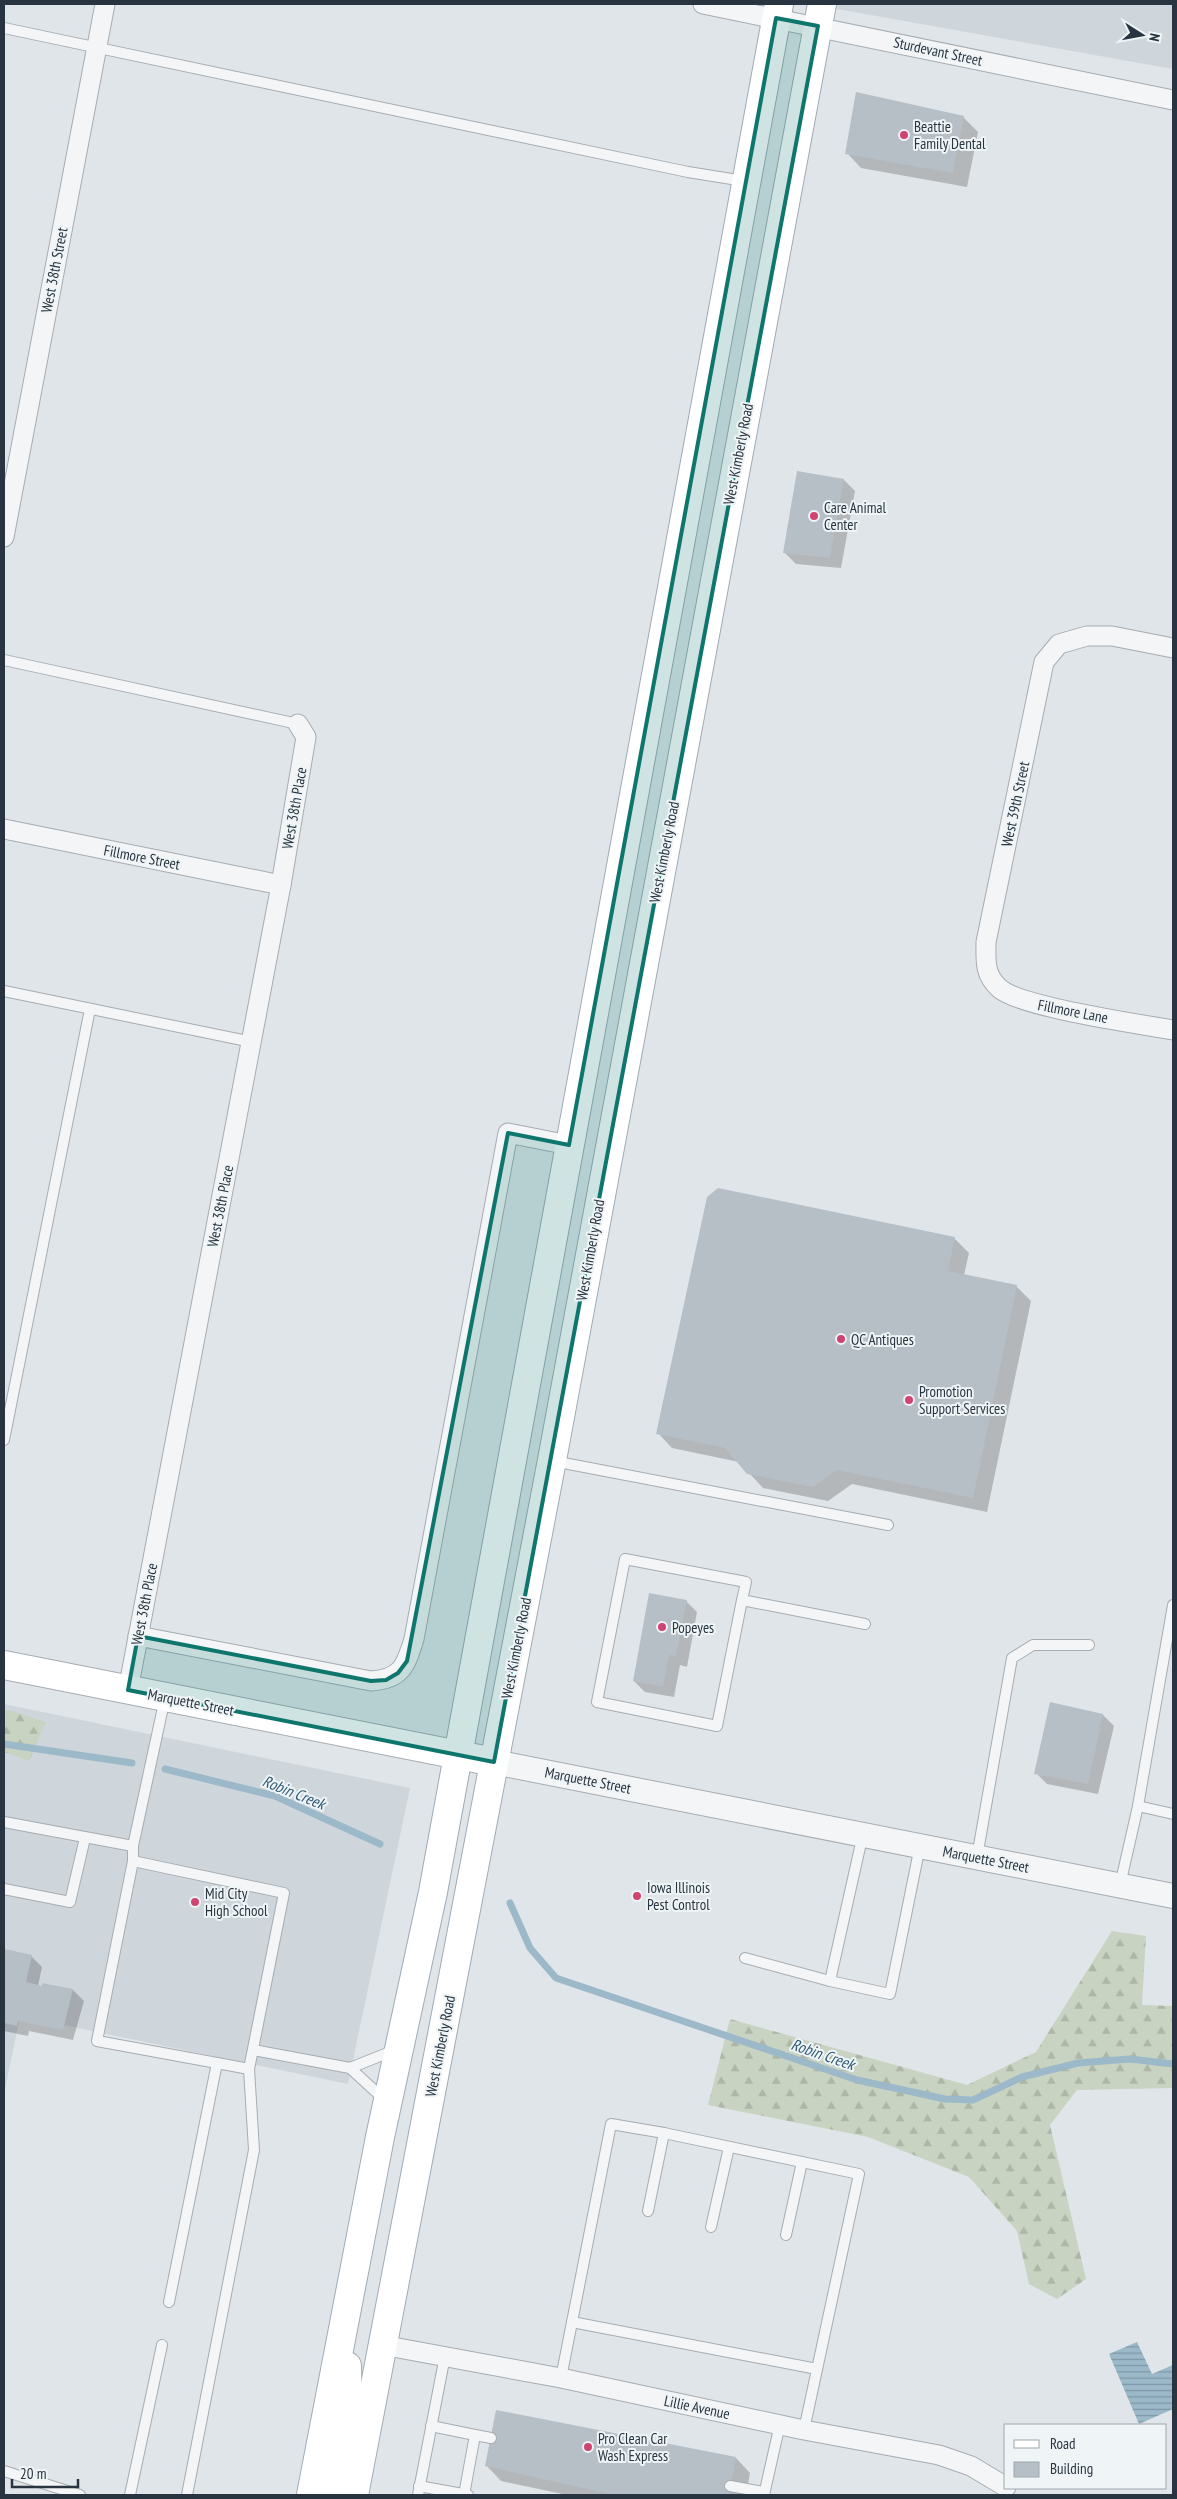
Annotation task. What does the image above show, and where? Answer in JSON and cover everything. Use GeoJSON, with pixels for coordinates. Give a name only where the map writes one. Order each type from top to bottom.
{"type":"FeatureCollection","features":[{"type":"Feature","properties":{"kind":"main road"},"geometry":{"type":"LineString","coordinates":[[311,2495],[387,2101],[433,1892],[745,181],[778,11]]}},
{"type":"Feature","properties":{"kind":"main road","name":"West Kimberly Road"},"geometry":{"type":"LineString","coordinates":[[354,2495],[552,1460],[820,15]]}},
{"type":"Feature","properties":{"kind":"main road","name":"Marquette Street"},"geometry":{"type":"LineString","coordinates":[[4,1665],[494,1762]]}},
{"type":"Feature","properties":{"kind":"main road"},"geometry":{"type":"LineString","coordinates":[[330,2495],[348,2408],[348,2376],[341,2338]]}},
{"type":"Feature","properties":{"kind":"street","name":"West 38th Street"},"geometry":{"type":"LineString","coordinates":[[4,537],[105,4]]}},
{"type":"Feature","properties":{"kind":"street","name":"Sturdevant Street"},"geometry":{"type":"LineString","coordinates":[[703,4],[820,15],[1173,100]]}},
{"type":"Feature","properties":{"kind":"street","name":"West 39th Street"},"geometry":{"type":"LineString","coordinates":[[986,969],[986,942],[1044,662],[1059,644],[1087,636],[1112,636],[1173,648]]}},
{"type":"Feature","properties":{"kind":"street","name":"West 38th Place"},"geometry":{"type":"LineString","coordinates":[[128,1690],[281,885],[306,736],[298,724]]}},
{"type":"Feature","properties":{"kind":"street","name":"Fillmore Street"},"geometry":{"type":"LineString","coordinates":[[4,829],[281,885]]}},
{"type":"Feature","properties":{"kind":"street","name":"Fillmore Lane"},"geometry":{"type":"LineString","coordinates":[[986,969],[1000,988],[1025,1001],[1173,1030]]}},
{"type":"Feature","properties":{"kind":"street"},"geometry":{"type":"LineString","coordinates":[[138,1636],[371,1681],[386,1680],[398,1673],[407,1661],[414,1639],[508,1133],[569,1145]]}},
{"type":"Feature","properties":{"kind":"street","name":"Marquette Street"},"geometry":{"type":"LineString","coordinates":[[494,1762],[1173,1896]]}},
{"type":"Feature","properties":{"kind":"street","name":"Lillie Avenue"},"geometry":{"type":"LineString","coordinates":[[382,2345],[561,2378],[804,2430],[939,2455],[971,2466],[1004,2487]]}},
{"type":"Feature","properties":{"kind":"lane"},"geometry":{"type":"LineString","coordinates":[[4,28],[688,172],[745,181]]}},
{"type":"Feature","properties":{"kind":"lane"},"geometry":{"type":"LineString","coordinates":[[4,660],[298,724]]}},
{"type":"Feature","properties":{"kind":"lane"},"geometry":{"type":"LineString","coordinates":[[4,991],[252,1042]]}},
{"type":"Feature","properties":{"kind":"lane"},"geometry":{"type":"LineString","coordinates":[[4,1440],[90,1009]]}},
{"type":"Feature","properties":{"kind":"lane"},"geometry":{"type":"LineString","coordinates":[[552,1460],[888,1525]]}},
{"type":"Feature","properties":{"kind":"lane"},"geometry":{"type":"LineString","coordinates":[[625,1559],[746,1582],[742,1600],[717,1726],[597,1702],[625,1559]]}},
{"type":"Feature","properties":{"kind":"lane"},"geometry":{"type":"LineString","coordinates":[[742,1600],[865,1624]]}},
{"type":"Feature","properties":{"kind":"lane"},"geometry":{"type":"LineString","coordinates":[[1120,1885],[1138,1806],[1173,1605]]}},
{"type":"Feature","properties":{"kind":"lane"},"geometry":{"type":"LineString","coordinates":[[977,1857],[1012,1658],[1033,1645],[1089,1645]]}},
{"type":"Feature","properties":{"kind":"lane"},"geometry":{"type":"LineString","coordinates":[[166,1697],[133,1846],[133,1861],[96,2041],[249,2069]]}},
{"type":"Feature","properties":{"kind":"lane"},"geometry":{"type":"LineString","coordinates":[[1138,1806],[1173,1814]]}},
{"type":"Feature","properties":{"kind":"lane"},"geometry":{"type":"LineString","coordinates":[[4,1822],[133,1846]]}},
{"type":"Feature","properties":{"kind":"lane"},"geometry":{"type":"LineString","coordinates":[[830,1981],[863,1834]]}},
{"type":"Feature","properties":{"kind":"lane"},"geometry":{"type":"LineString","coordinates":[[4,1889],[70,1902],[85,1838]]}},
{"type":"Feature","properties":{"kind":"lane"},"geometry":{"type":"LineString","coordinates":[[745,1958],[830,1981],[890,1994],[920,1846]]}},
{"type":"Feature","properties":{"kind":"lane"},"geometry":{"type":"LineString","coordinates":[[133,1861],[284,1893],[249,2069],[254,2150],[187,2495]]}},
{"type":"Feature","properties":{"kind":"lane"},"geometry":{"type":"LineString","coordinates":[[350,2068],[399,2049]]}},
{"type":"Feature","properties":{"kind":"lane"},"geometry":{"type":"LineString","coordinates":[[253,2050],[350,2068],[387,2101]]}},
{"type":"Feature","properties":{"kind":"lane"},"geometry":{"type":"LineString","coordinates":[[170,2302],[217,2063]]}},
{"type":"Feature","properties":{"kind":"lane"},"geometry":{"type":"LineString","coordinates":[[561,2378],[611,2124],[664,2133],[859,2174],[804,2430]]}},
{"type":"Feature","properties":{"kind":"lane"},"geometry":{"type":"LineString","coordinates":[[648,2211],[664,2133]]}},
{"type":"Feature","properties":{"kind":"lane"},"geometry":{"type":"LineString","coordinates":[[711,2226],[729,2147]]}},
{"type":"Feature","properties":{"kind":"lane"},"geometry":{"type":"LineString","coordinates":[[786,2235],[802,2162]]}},
{"type":"Feature","properties":{"kind":"lane"},"geometry":{"type":"LineString","coordinates":[[572,2322],[817,2369]]}},
{"type":"Feature","properties":{"kind":"lane"},"geometry":{"type":"LineString","coordinates":[[130,2495],[162,2345]]}},
{"type":"Feature","properties":{"kind":"lane"},"geometry":{"type":"LineString","coordinates":[[445,2356],[418,2491],[466,2495],[475,2434]]}},
{"type":"Feature","properties":{"kind":"lane"},"geometry":{"type":"LineString","coordinates":[[730,2486],[764,2494],[780,2424]]}},
{"type":"Feature","properties":{"kind":"lane"},"geometry":{"type":"LineString","coordinates":[[431,2426],[491,2438]]}},
{"type":"Feature","properties":{"kind":"lane"},"geometry":{"type":"LineString","coordinates":[[4,2471],[80,2495]]}},
{"type":"Feature","properties":{"kind":"highlighted area"},"geometry":{"type":"Polygon","coordinates":[[[776,18],[818,26],[494,1762],[128,1690],[138,1636],[371,1681],[386,1680],[398,1673],[407,1661],[508,1133],[569,1145],[776,18]]]}},
{"type":"Feature","properties":{"kind":"shaded area"},"geometry":{"type":"Polygon","coordinates":[[[837,4],[1173,4],[1173,69],[837,9],[837,4]]]}},
{"type":"Feature","properties":{"kind":"shaded area","name":"Mid City High School"},"geometry":{"type":"Polygon","coordinates":[[[4,1704],[410,1788],[348,2084],[20,2016],[4,2094],[4,1704]]]}},
{"type":"Feature","properties":{"kind":"green space"},"geometry":{"type":"Polygon","coordinates":[[[4,1709],[46,1722],[29,1761],[4,1752],[4,1709]]]}},
{"type":"Feature","properties":{"kind":"green space"},"geometry":{"type":"Polygon","coordinates":[[[1112,1931],[1146,1936],[1142,2005],[1173,2006],[1173,2088],[1077,2090],[1050,2125],[1086,2279],[1057,2299],[1029,2284],[1017,2231],[969,2177],[868,2137],[708,2105],[730,2019],[967,2085],[1036,2052],[1112,1931]]]}},
{"type":"Feature","properties":{"kind":"water"},"geometry":{"type":"Polygon","coordinates":[[[1137,2342],[1152,2374],[1173,2365],[1173,2409],[1139,2424],[1109,2354],[1137,2342]]]}},
{"type":"Feature","properties":{"kind":"building","name":"Beattie Family Dental"},"geometry":{"type":"Polygon","coordinates":[[[856,92],[964,116],[953,173],[845,154],[856,92]]]}},
{"type":"Feature","properties":{"kind":"building","name":"Care Animal Center"},"geometry":{"type":"Polygon","coordinates":[[[797,471],[844,479],[830,558],[783,553],[797,471]]]}},
{"type":"Feature","properties":{"kind":"building"},"geometry":{"type":"Polygon","coordinates":[[[718,1188],[955,1237],[948,1271],[1017,1285],[973,1498],[837,1470],[813,1487],[747,1474],[725,1448],[656,1434],[707,1197],[718,1188]]]}},
{"type":"Feature","properties":{"kind":"building","name":"Popeyes"},"geometry":{"type":"Polygon","coordinates":[[[649,1593],[687,1600],[676,1656],[669,1655],[663,1687],[633,1681],[649,1593]]]}},
{"type":"Feature","properties":{"kind":"building"},"geometry":{"type":"Polygon","coordinates":[[[1050,1702],[1103,1714],[1088,1784],[1034,1774],[1050,1702]]]}},
{"type":"Feature","properties":{"kind":"building"},"geometry":{"type":"Polygon","coordinates":[[[4,1949],[32,1955],[26,1982],[42,1986],[42,1983],[73,1989],[63,2030],[18,2021],[17,2026],[4,2023],[4,1949]]]}},
{"type":"Feature","properties":{"kind":"building","name":"Pro Clean Car Wash Express"},"geometry":{"type":"Polygon","coordinates":[[[496,2410],[736,2457],[729,2495],[614,2495],[485,2466],[496,2410]]]}},
{"type":"Feature","properties":{"kind":"waterway","name":"Robin Creek"},"geometry":{"type":"LineString","coordinates":[[4,1744],[132,1763]]}},
{"type":"Feature","properties":{"kind":"waterway","name":"Robin Creek"},"geometry":{"type":"LineString","coordinates":[[165,1769],[275,1796],[380,1844]]}},
{"type":"Feature","properties":{"kind":"waterway","name":"Robin Creek"},"geometry":{"type":"LineString","coordinates":[[510,1903],[530,1948],[556,1978],[857,2080],[945,2099],[973,2100],[1022,2077],[1078,2063],[1130,2059],[1173,2064]]}},
{"type":"Feature","properties":{"kind":"place","name":"Beattie Family Dental"},"geometry":{"type":"Point","coordinates":[904,135]}},
{"type":"Feature","properties":{"kind":"place","name":"Care Animal Center"},"geometry":{"type":"Point","coordinates":[814,516]}},
{"type":"Feature","properties":{"kind":"place","name":"QC Antiques"},"geometry":{"type":"Point","coordinates":[841,1339]}},
{"type":"Feature","properties":{"kind":"place","name":"Promotion Support Services"},"geometry":{"type":"Point","coordinates":[909,1400]}},
{"type":"Feature","properties":{"kind":"place","name":"Popeyes"},"geometry":{"type":"Point","coordinates":[662,1627]}},
{"type":"Feature","properties":{"kind":"place","name":"Iowa Illinois Pest Control"},"geometry":{"type":"Point","coordinates":[637,1896]}},
{"type":"Feature","properties":{"kind":"place","name":"Mid City High School"},"geometry":{"type":"Point","coordinates":[195,1902]}},
{"type":"Feature","properties":{"kind":"place","name":"Pro Clean Car Wash Express"},"geometry":{"type":"Point","coordinates":[588,2447]}}]}
